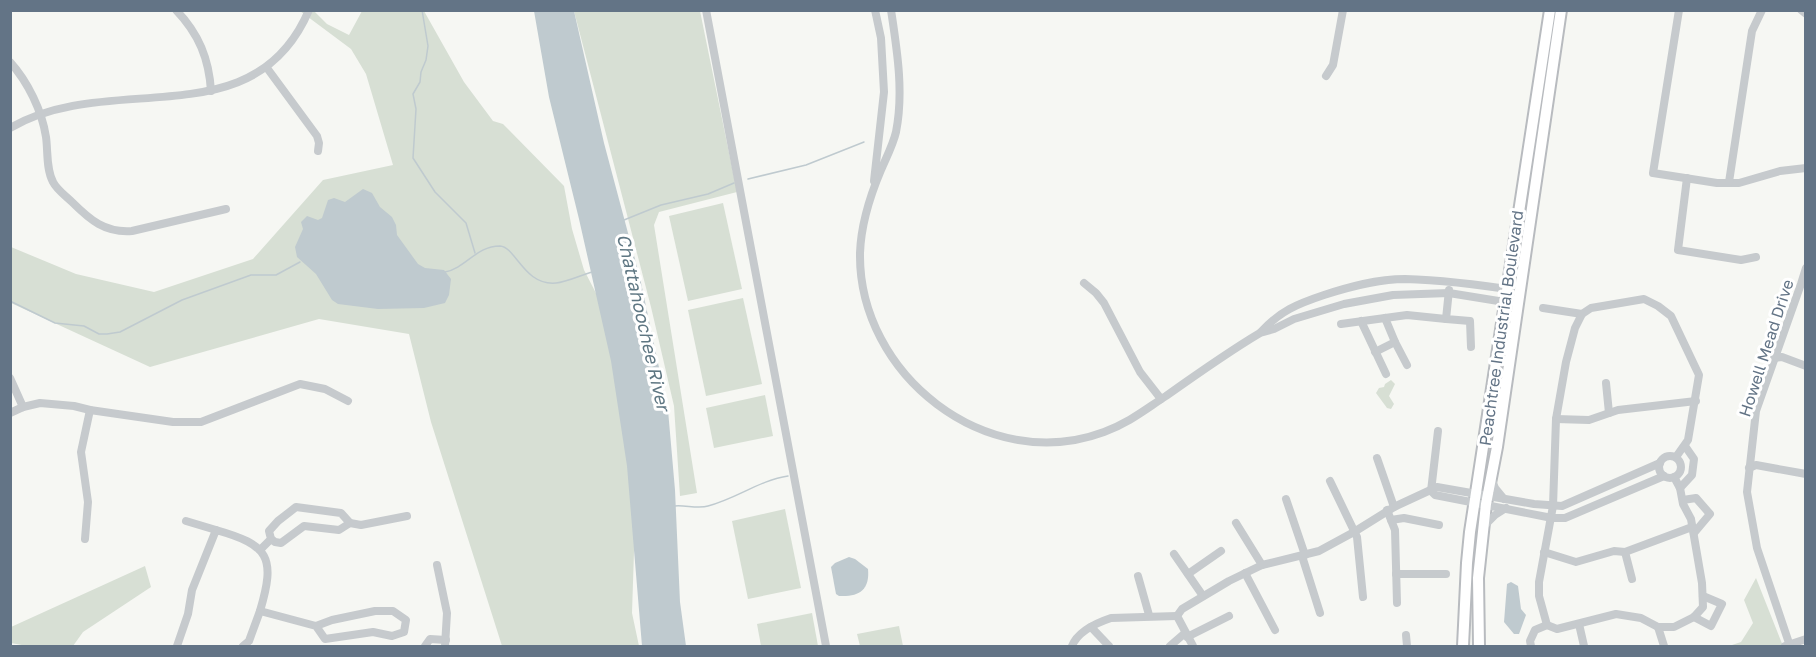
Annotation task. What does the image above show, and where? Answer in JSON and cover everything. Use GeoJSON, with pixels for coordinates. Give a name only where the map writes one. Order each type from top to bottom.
{"type":"FeatureCollection","features":[{"type":"Feature","properties":{"kind":"highway","name":"Peachtree Industrial Boulevard"},"geometry":{"type":"LineString","coordinates":[[1463,646],[1467,563],[1481,499],[1504,302],[1550,10]]}},
{"type":"Feature","properties":{"kind":"highway","name":"Peachtree Industrial Boulevard"},"geometry":{"type":"LineString","coordinates":[[1479,646],[1478,578],[1483,529],[1481,499],[1491,477],[1561,10]]}},
{"type":"Feature","properties":{"kind":"street"},"geometry":{"type":"LineString","coordinates":[[176,10],[198,39],[210,73],[211,91]]}},
{"type":"Feature","properties":{"kind":"street"},"geometry":{"type":"LineString","coordinates":[[10,128],[39,114],[85,103],[211,91],[240,83],[267,68],[293,40],[309,10]]}},
{"type":"Feature","properties":{"kind":"street"},"geometry":{"type":"LineString","coordinates":[[706,10],[826,646]]}},
{"type":"Feature","properties":{"kind":"street"},"geometry":{"type":"LineString","coordinates":[[873,189],[884,92],[881,38],[875,10]]}},
{"type":"Feature","properties":{"kind":"street"},"geometry":{"type":"LineString","coordinates":[[891,10],[898,56],[898,115],[895,134],[873,189],[864,221],[860,252],[861,278],[866,305],[875,329],[893,358],[919,390],[946,412],[973,427],[995,435],[1043,442],[1072,440],[1102,433],[1134,419],[1260,333],[1274,317],[1299,303],[1346,288],[1404,279],[1520,291]]}},
{"type":"Feature","properties":{"kind":"street"},"geometry":{"type":"LineString","coordinates":[[1326,76],[1333,65],[1343,10]]}},
{"type":"Feature","properties":{"kind":"street"},"geometry":{"type":"LineString","coordinates":[[1679,10],[1653,173],[1717,183],[1739,183],[1780,171],[1806,168]]}},
{"type":"Feature","properties":{"kind":"street"},"geometry":{"type":"LineString","coordinates":[[1729,182],[1752,31],[1762,10]]}},
{"type":"Feature","properties":{"kind":"street"},"geometry":{"type":"LineString","coordinates":[[1801,10],[1806,14]]}},
{"type":"Feature","properties":{"kind":"street"},"geometry":{"type":"LineString","coordinates":[[10,62],[29,88],[39,114],[45,134],[53,182],[88,218],[100,226],[116,231],[132,231],[226,209]]}},
{"type":"Feature","properties":{"kind":"street"},"geometry":{"type":"LineString","coordinates":[[267,68],[317,136],[318,151]]}},
{"type":"Feature","properties":{"kind":"street"},"geometry":{"type":"LineString","coordinates":[[1687,178],[1678,250],[1741,260],[1756,257]]}},
{"type":"Feature","properties":{"kind":"street","name":"Howell Mead Drive"},"geometry":{"type":"LineString","coordinates":[[1788,646],[1757,548],[1748,492],[1749,468],[1756,411],[1806,268]]}},
{"type":"Feature","properties":{"kind":"street"},"geometry":{"type":"LineString","coordinates":[[1084,283],[1104,303],[1140,372],[1161,399]]}},
{"type":"Feature","properties":{"kind":"street"},"geometry":{"type":"LineString","coordinates":[[1446,319],[1450,283]]}},
{"type":"Feature","properties":{"kind":"street"},"geometry":{"type":"LineString","coordinates":[[1260,333],[1274,330],[1294,319],[1344,304],[1393,295],[1449,293],[1517,304]]}},
{"type":"Feature","properties":{"kind":"street"},"geometry":{"type":"LineString","coordinates":[[1674,477],[1680,488],[1693,530],[1703,607],[1694,617],[1674,627],[1658,627],[1641,618],[1616,614],[1557,629],[1546,621],[1539,596],[1544,552],[1552,518],[1556,419],[1566,362],[1582,314],[1591,308],[1644,299],[1671,316],[1699,375],[1688,440],[1676,457]]}},
{"type":"Feature","properties":{"kind":"street"},"geometry":{"type":"LineString","coordinates":[[1542,308],[1582,314]]}},
{"type":"Feature","properties":{"kind":"street"},"geometry":{"type":"LineString","coordinates":[[1341,324],[1407,315],[1470,321],[1471,347]]}},
{"type":"Feature","properties":{"kind":"street"},"geometry":{"type":"LineString","coordinates":[[1385,318],[1407,365]]}},
{"type":"Feature","properties":{"kind":"street"},"geometry":{"type":"LineString","coordinates":[[1361,321],[1386,374]]}},
{"type":"Feature","properties":{"kind":"street"},"geometry":{"type":"LineString","coordinates":[[1375,352],[1395,342]]}},
{"type":"Feature","properties":{"kind":"street"},"geometry":{"type":"LineString","coordinates":[[1774,357],[1782,357],[1806,366]]}},
{"type":"Feature","properties":{"kind":"street"},"geometry":{"type":"LineString","coordinates":[[10,378],[23,407]]}},
{"type":"Feature","properties":{"kind":"street"},"geometry":{"type":"LineString","coordinates":[[1606,383],[1609,413]]}},
{"type":"Feature","properties":{"kind":"street"},"geometry":{"type":"LineString","coordinates":[[10,413],[40,403],[74,406],[173,422],[201,422],[300,384],[325,389],[348,401]]}},
{"type":"Feature","properties":{"kind":"street"},"geometry":{"type":"LineString","coordinates":[[1556,419],[1589,420],[1618,410],[1696,401]]}},
{"type":"Feature","properties":{"kind":"street"},"geometry":{"type":"LineString","coordinates":[[85,539],[88,502],[81,452],[90,410]]}},
{"type":"Feature","properties":{"kind":"street"},"geometry":{"type":"LineString","coordinates":[[1431,491],[1438,431]]}},
{"type":"Feature","properties":{"kind":"street"},"geometry":{"type":"LineString","coordinates":[[1680,488],[1692,475],[1694,459],[1685,446]]}},
{"type":"Feature","properties":{"kind":"street"},"geometry":{"type":"LineString","coordinates":[[1483,529],[1489,519],[1505,504],[1553,506],[1571,504],[1660,463],[1665,457],[1676,457]]}},
{"type":"Feature","properties":{"kind":"street"},"geometry":{"type":"LineString","coordinates":[[1177,616],[1182,609],[1245,573],[1262,565],[1319,550],[1354,532],[1391,508],[1437,487],[1552,518],[1569,517],[1664,476],[1674,477],[1679,474],[1682,467],[1676,457]]}},
{"type":"Feature","properties":{"kind":"street"},"geometry":{"type":"LineString","coordinates":[[1377,458],[1395,530],[1397,603]]}},
{"type":"Feature","properties":{"kind":"street"},"geometry":{"type":"LineString","coordinates":[[1660,463],[1659,469],[1664,476]]}},
{"type":"Feature","properties":{"kind":"street"},"geometry":{"type":"LineString","coordinates":[[1749,468],[1756,465],[1806,474]]}},
{"type":"Feature","properties":{"kind":"street"},"geometry":{"type":"LineString","coordinates":[[1491,477],[1505,504]]}},
{"type":"Feature","properties":{"kind":"street"},"geometry":{"type":"LineString","coordinates":[[1330,481],[1357,537],[1363,597]]}},
{"type":"Feature","properties":{"kind":"street"},"geometry":{"type":"LineString","coordinates":[[1616,483],[1621,495]]}},
{"type":"Feature","properties":{"kind":"street"},"geometry":{"type":"LineString","coordinates":[[1544,552],[1576,562],[1614,551],[1625,552],[1693,530],[1710,514],[1696,498],[1683,500]]}},
{"type":"Feature","properties":{"kind":"street"},"geometry":{"type":"LineString","coordinates":[[1286,499],[1320,613]]}},
{"type":"Feature","properties":{"kind":"street"},"geometry":{"type":"LineString","coordinates":[[351,523],[339,530],[304,526],[281,543],[271,539],[269,531],[296,507],[341,513],[351,523],[361,525],[407,516]]}},
{"type":"Feature","properties":{"kind":"street"},"geometry":{"type":"LineString","coordinates":[[1391,520],[1404,519],[1439,525]]}},
{"type":"Feature","properties":{"kind":"street"},"geometry":{"type":"LineString","coordinates":[[186,521],[242,537],[260,550],[265,557],[268,585],[249,641],[243,646]]}},
{"type":"Feature","properties":{"kind":"street"},"geometry":{"type":"LineString","coordinates":[[1236,523],[1262,565]]}},
{"type":"Feature","properties":{"kind":"street"},"geometry":{"type":"LineString","coordinates":[[177,646],[188,614],[192,590],[216,530]]}},
{"type":"Feature","properties":{"kind":"street"},"geometry":{"type":"LineString","coordinates":[[260,550],[271,539]]}},
{"type":"Feature","properties":{"kind":"street"},"geometry":{"type":"LineString","coordinates":[[1188,574],[1221,551]]}},
{"type":"Feature","properties":{"kind":"street"},"geometry":{"type":"LineString","coordinates":[[1625,552],[1632,579]]}},
{"type":"Feature","properties":{"kind":"street"},"geometry":{"type":"LineString","coordinates":[[1174,554],[1203,596]]}},
{"type":"Feature","properties":{"kind":"street"},"geometry":{"type":"LineString","coordinates":[[425,646],[430,639],[445,644],[447,613],[438,565]]}},
{"type":"Feature","properties":{"kind":"street"},"geometry":{"type":"LineString","coordinates":[[1245,573],[1275,630]]}},
{"type":"Feature","properties":{"kind":"street"},"geometry":{"type":"LineString","coordinates":[[1396,574],[1446,574]]}},
{"type":"Feature","properties":{"kind":"street"},"geometry":{"type":"LineString","coordinates":[[1138,576],[1149,615]]}},
{"type":"Feature","properties":{"kind":"street"},"geometry":{"type":"LineString","coordinates":[[1694,617],[1711,626],[1722,604],[1702,596]]}},
{"type":"Feature","properties":{"kind":"street"},"geometry":{"type":"LineString","coordinates":[[260,610],[316,626],[332,620],[375,611],[393,611],[406,620],[404,632],[392,636],[373,632],[334,643],[325,639],[316,626]]}},
{"type":"Feature","properties":{"kind":"street"},"geometry":{"type":"LineString","coordinates":[[1072,646],[1077,636],[1111,618],[1135,618],[1149,615],[1177,616]]}},
{"type":"Feature","properties":{"kind":"street"},"geometry":{"type":"LineString","coordinates":[[1177,616],[1193,646]]}},
{"type":"Feature","properties":{"kind":"street"},"geometry":{"type":"LineString","coordinates":[[1170,646],[1186,635],[1229,616]]}},
{"type":"Feature","properties":{"kind":"street"},"geometry":{"type":"LineString","coordinates":[[1531,646],[1530,641],[1535,630],[1546,621]]}},
{"type":"Feature","properties":{"kind":"street"},"geometry":{"type":"LineString","coordinates":[[1580,624],[1584,646]]}},
{"type":"Feature","properties":{"kind":"street"},"geometry":{"type":"LineString","coordinates":[[1091,627],[1109,646]]}},
{"type":"Feature","properties":{"kind":"street"},"geometry":{"type":"LineString","coordinates":[[1658,627],[1664,646]]}},
{"type":"Feature","properties":{"kind":"street"},"geometry":{"type":"LineString","coordinates":[[1406,636],[1407,646]]}},
{"type":"Feature","properties":{"kind":"street"},"geometry":{"type":"LineString","coordinates":[[1788,646],[1806,639]]}},
{"type":"Feature","properties":{"kind":"shaded area"},"geometry":{"type":"Polygon","coordinates":[[[300,11],[314,11],[327,24],[349,35],[362,11],[424,11],[464,82],[493,121],[503,124],[564,186],[572,229],[584,270],[598,297],[619,352],[635,521],[632,613],[639,646],[502,646],[431,422],[409,334],[319,319],[150,367],[11,303],[11,247],[76,274],[154,292],[253,259],[323,180],[393,165],[366,74],[351,49],[300,11]]]}},
{"type":"Feature","properties":{"kind":"shaded area"},"geometry":{"type":"Polygon","coordinates":[[[574,11],[700,11],[737,192],[659,212],[654,225],[697,493],[680,496],[674,406],[651,307],[574,11]]]}},
{"type":"Feature","properties":{"kind":"shaded area"},"geometry":{"type":"Polygon","coordinates":[[[723,203],[742,289],[688,301],[669,216],[723,203]]]}},
{"type":"Feature","properties":{"kind":"shaded area"},"geometry":{"type":"Polygon","coordinates":[[[743,298],[762,384],[706,396],[688,310],[743,298]]]}},
{"type":"Feature","properties":{"kind":"shaded area"},"geometry":{"type":"Polygon","coordinates":[[[1391,380],[1395,384],[1389,396],[1394,404],[1391,409],[1387,408],[1376,393],[1379,388],[1384,387],[1391,380]]]}},
{"type":"Feature","properties":{"kind":"shaded area"},"geometry":{"type":"Polygon","coordinates":[[[765,395],[773,436],[714,448],[706,408],[765,395]]]}},
{"type":"Feature","properties":{"kind":"shaded area"},"geometry":{"type":"Polygon","coordinates":[[[785,509],[801,588],[748,599],[732,521],[785,509]]]}},
{"type":"Feature","properties":{"kind":"shaded area"},"geometry":{"type":"Polygon","coordinates":[[[145,566],[151,587],[83,632],[73,646],[27,646],[11,643],[11,627],[145,566]]]}},
{"type":"Feature","properties":{"kind":"shaded area"},"geometry":{"type":"Polygon","coordinates":[[[1756,578],[1783,646],[1729,646],[1741,642],[1753,623],[1744,600],[1756,578]]]}},
{"type":"Feature","properties":{"kind":"shaded area"},"geometry":{"type":"Polygon","coordinates":[[[812,613],[818,646],[761,646],[757,624],[812,613]]]}},
{"type":"Feature","properties":{"kind":"shaded area"},"geometry":{"type":"Polygon","coordinates":[[[899,626],[903,646],[860,646],[857,634],[899,626]]]}},
{"type":"Feature","properties":{"kind":"water","name":"Chattahoochee River"},"geometry":{"type":"Polygon","coordinates":[[[534,11],[574,11],[604,143],[640,278],[668,410],[675,490],[680,602],[686,646],[642,646],[627,466],[611,361],[549,97],[534,11]]]}},
{"type":"Feature","properties":{"kind":"water"},"geometry":{"type":"Polygon","coordinates":[[[363,189],[372,193],[380,207],[392,217],[397,235],[418,264],[425,268],[444,270],[451,279],[449,295],[445,303],[424,308],[378,309],[338,304],[332,300],[316,274],[297,257],[295,247],[303,229],[301,222],[307,216],[318,220],[322,218],[328,200],[334,198],[345,202],[363,189]]]}},
{"type":"Feature","properties":{"kind":"water"},"geometry":{"type":"Polygon","coordinates":[[[849,557],[868,569],[867,582],[862,591],[839,596],[836,594],[831,567],[849,557]]]}},
{"type":"Feature","properties":{"kind":"water"},"geometry":{"type":"Polygon","coordinates":[[[1511,582],[1518,586],[1521,609],[1526,615],[1519,634],[1514,634],[1504,622],[1507,584],[1511,582]]]}},
{"type":"Feature","properties":{"kind":"waterway"},"geometry":{"type":"LineString","coordinates":[[422,10],[428,46],[420,82],[413,94],[416,109],[413,158],[435,192],[466,223],[475,253]]}},
{"type":"Feature","properties":{"kind":"waterway"},"geometry":{"type":"LineString","coordinates":[[748,179],[806,165],[864,142]]}},
{"type":"Feature","properties":{"kind":"waterway"},"geometry":{"type":"LineString","coordinates":[[624,220],[661,205],[708,194],[734,183]]}},
{"type":"Feature","properties":{"kind":"waterway"},"geometry":{"type":"LineString","coordinates":[[445,272],[459,266],[484,249],[500,246],[506,248],[528,273],[545,282],[556,283],[592,272]]}},
{"type":"Feature","properties":{"kind":"waterway"},"geometry":{"type":"LineString","coordinates":[[10,301],[55,323],[84,326],[99,334],[107,334],[120,332],[182,300],[251,275],[276,275],[300,262]]}},
{"type":"Feature","properties":{"kind":"waterway"},"geometry":{"type":"LineString","coordinates":[[675,506],[708,506],[768,481],[788,476]]}}]}
